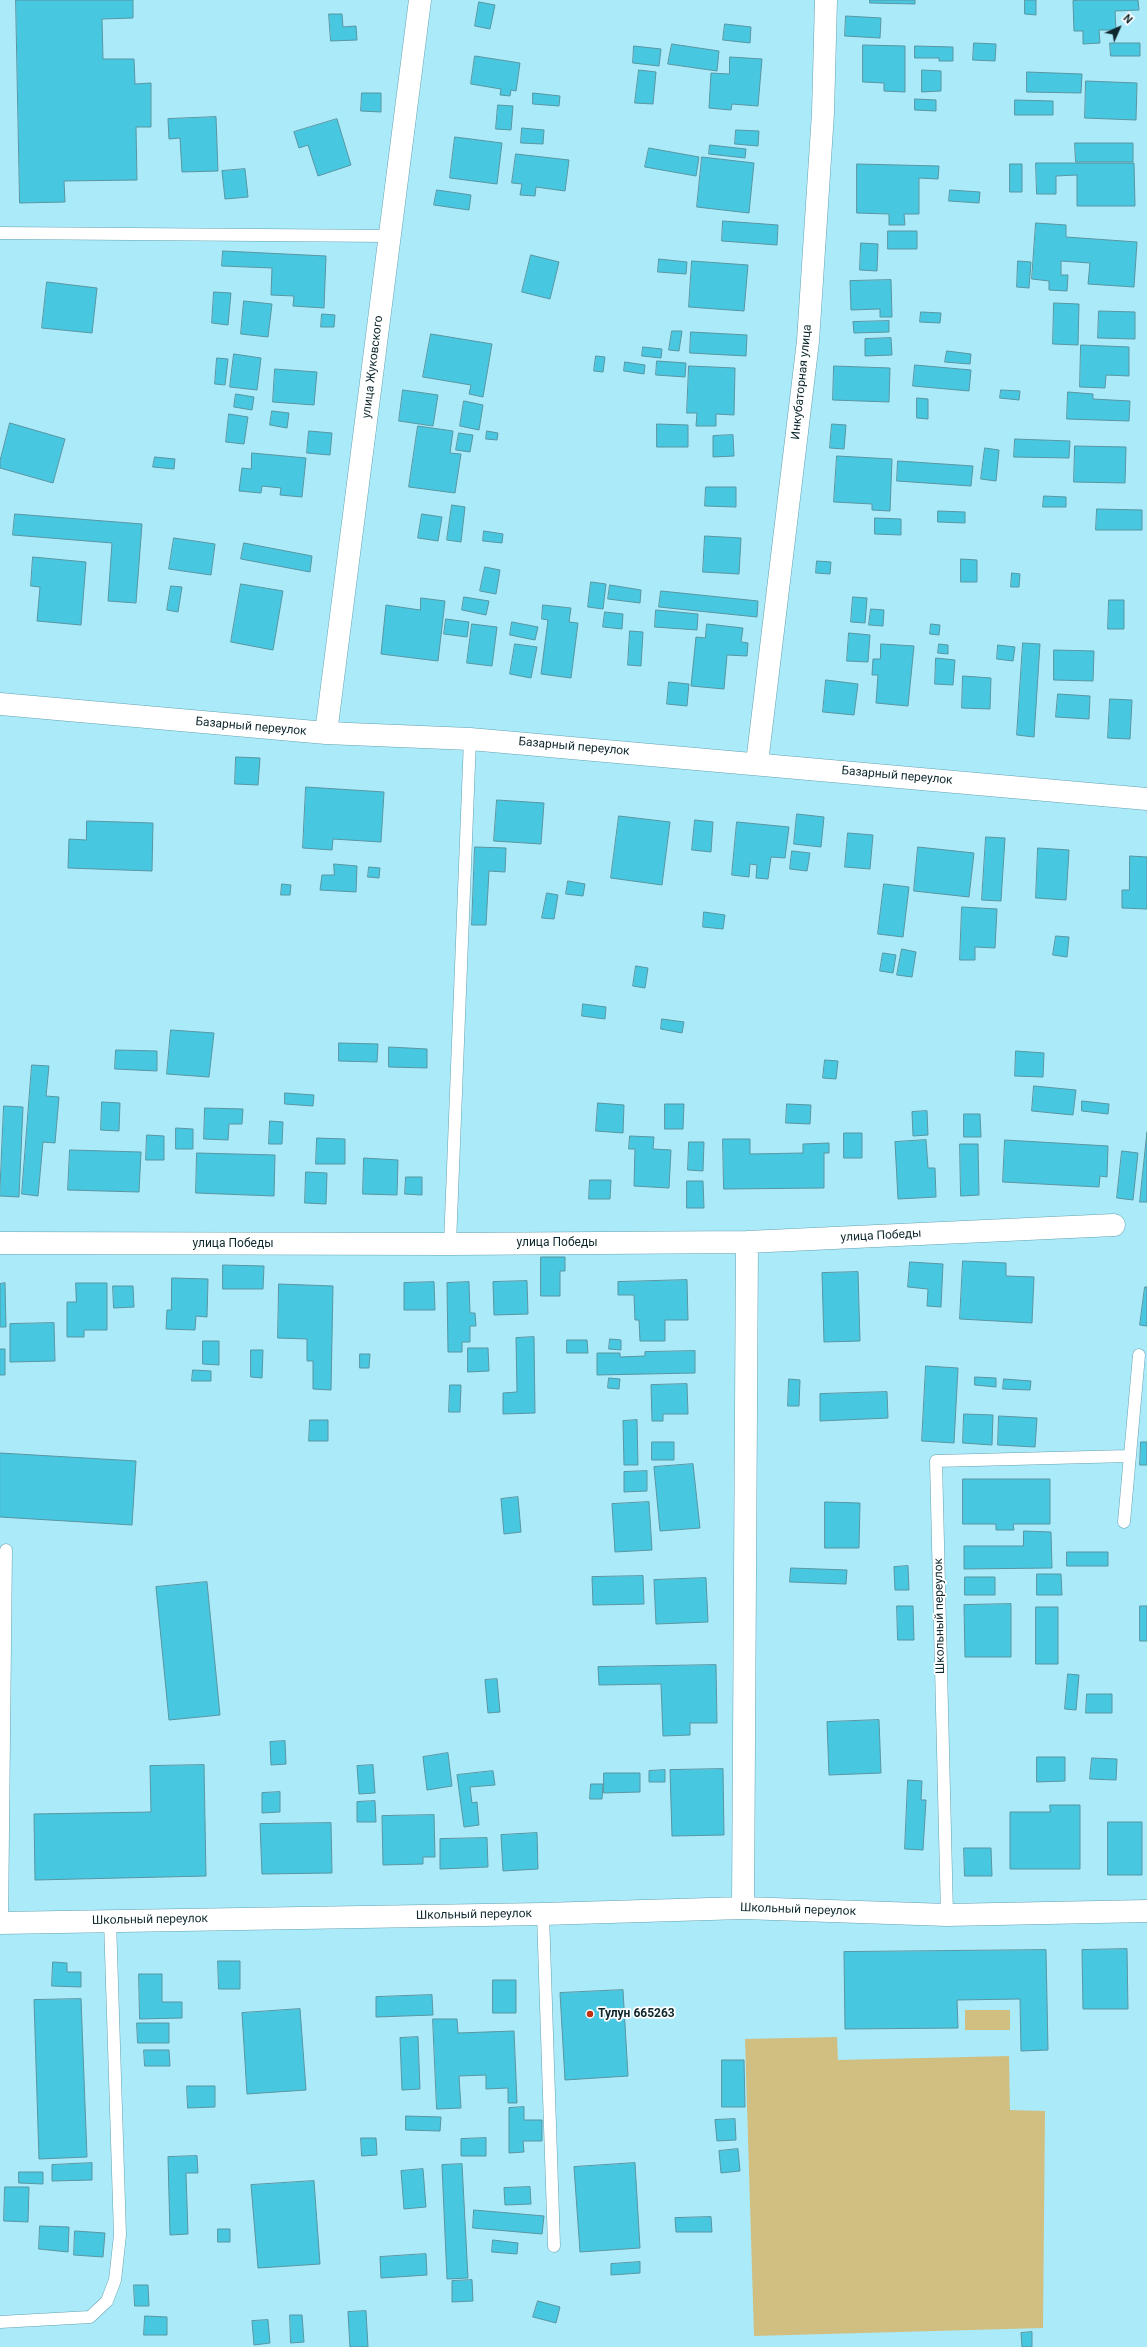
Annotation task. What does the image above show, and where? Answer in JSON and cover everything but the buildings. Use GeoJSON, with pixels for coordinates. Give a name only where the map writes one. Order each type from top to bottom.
{"type":"FeatureCollection","features":[{"type":"Feature","properties":{"kind":"street","name":"улица Жуковского"},"geometry":{"type":"LineString","coordinates":[[326,733],[420,0]]}},
{"type":"Feature","properties":{"kind":"street","name":"Инкубаторная улица"},"geometry":{"type":"LineString","coordinates":[[757,763],[808,341],[823,113],[826,0]]}},
{"type":"Feature","properties":{"kind":"street","name":"Базарный переулок"},"geometry":{"type":"LineString","coordinates":[[0,704],[326,733],[470,738],[1147,799]]}},
{"type":"Feature","properties":{"kind":"street","name":"улица Победы"},"geometry":{"type":"LineString","coordinates":[[0,1243],[450,1244],[747,1242],[1114,1225]]}},
{"type":"Feature","properties":{"kind":"street"},"geometry":{"type":"LineString","coordinates":[[743,1908],[747,1242]]}},
{"type":"Feature","properties":{"kind":"street","name":"Школьный переулок"},"geometry":{"type":"LineString","coordinates":[[1,1926],[110,1920],[543,1914],[743,1908],[947,1915],[1147,1911]]}},
{"type":"Feature","properties":{"kind":"lane"},"geometry":{"type":"LineString","coordinates":[[0,233],[390,236]]}},
{"type":"Feature","properties":{"kind":"lane"},"geometry":{"type":"LineString","coordinates":[[450,1244],[470,738]]}},
{"type":"Feature","properties":{"kind":"lane"},"geometry":{"type":"LineString","coordinates":[[1124,1522],[1128,1456],[1139,1355]]}},
{"type":"Feature","properties":{"kind":"lane","name":"Школьный переулок"},"geometry":{"type":"LineString","coordinates":[[947,1915],[936,1461],[1128,1456]]}},
{"type":"Feature","properties":{"kind":"lane"},"geometry":{"type":"LineString","coordinates":[[1,1926],[6,1550]]}},
{"type":"Feature","properties":{"kind":"lane"},"geometry":{"type":"LineString","coordinates":[[543,1914],[554,2246]]}},
{"type":"Feature","properties":{"kind":"lane"},"geometry":{"type":"LineString","coordinates":[[0,2322],[90,2317],[107,2301],[115,2280],[120,2235],[110,1920]]}},
{"type":"Feature","properties":{"kind":"shaded area"},"geometry":{"type":"Polygon","coordinates":[[[965,2010],[1010,2010],[1010,2030],[965,2030],[965,2010]]]}},
{"type":"Feature","properties":{"kind":"shaded area"},"geometry":{"type":"Polygon","coordinates":[[[837,2037],[838,2060],[1009,2056],[1010,2110],[1045,2111],[1043,2328],[754,2336],[745,2039],[837,2037]]]}},
{"type":"Feature","properties":{"kind":"place","name":"Тулун 665263"},"geometry":{"type":"Point","coordinates":[590,2014]}}]}
